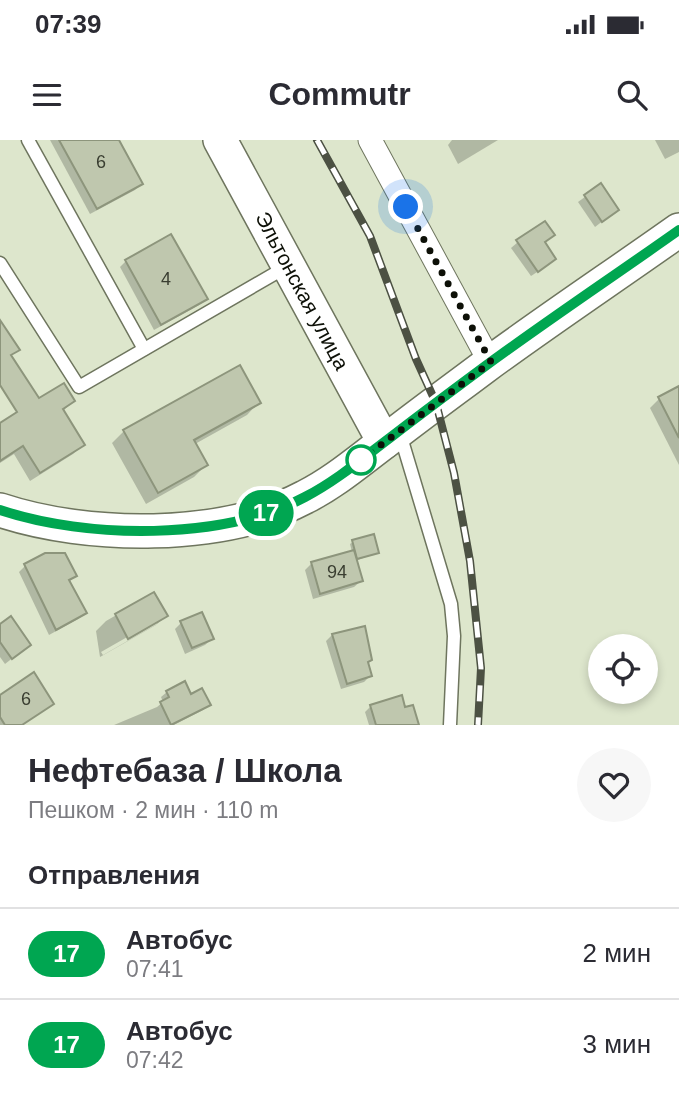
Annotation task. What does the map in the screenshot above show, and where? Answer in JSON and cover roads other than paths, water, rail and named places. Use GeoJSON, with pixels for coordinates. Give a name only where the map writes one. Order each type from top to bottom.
{"type":"FeatureCollection","features":[{"type":"Feature","properties":{"kind":"main road","name":"Эльтонская улица"},"geometry":{"type":"LineString","coordinates":[[220,140],[288,265],[392,436]]}},
{"type":"Feature","properties":{"kind":"main road"},"geometry":{"type":"LineString","coordinates":[[0,510],[31,520],[68,527],[106,530],[204,526],[279,509],[305,497],[351,469],[491,362],[679,230]]}},
{"type":"Feature","properties":{"kind":"street"},"geometry":{"type":"LineString","coordinates":[[370,140],[491,362]]}},
{"type":"Feature","properties":{"kind":"lane"},"geometry":{"type":"LineString","coordinates":[[28,140],[144,349]]}},
{"type":"Feature","properties":{"kind":"lane"},"geometry":{"type":"LineString","coordinates":[[0,263],[79,387],[288,265]]}},
{"type":"Feature","properties":{"kind":"lane"},"geometry":{"type":"LineString","coordinates":[[392,436],[451,604],[454,636],[450,725]]}},
{"type":"Feature","properties":{"kind":"railway"},"geometry":{"type":"LineString","coordinates":[[317,140],[370,236],[416,359],[436,403],[454,473],[470,561],[481,668],[478,725]]}}]}
